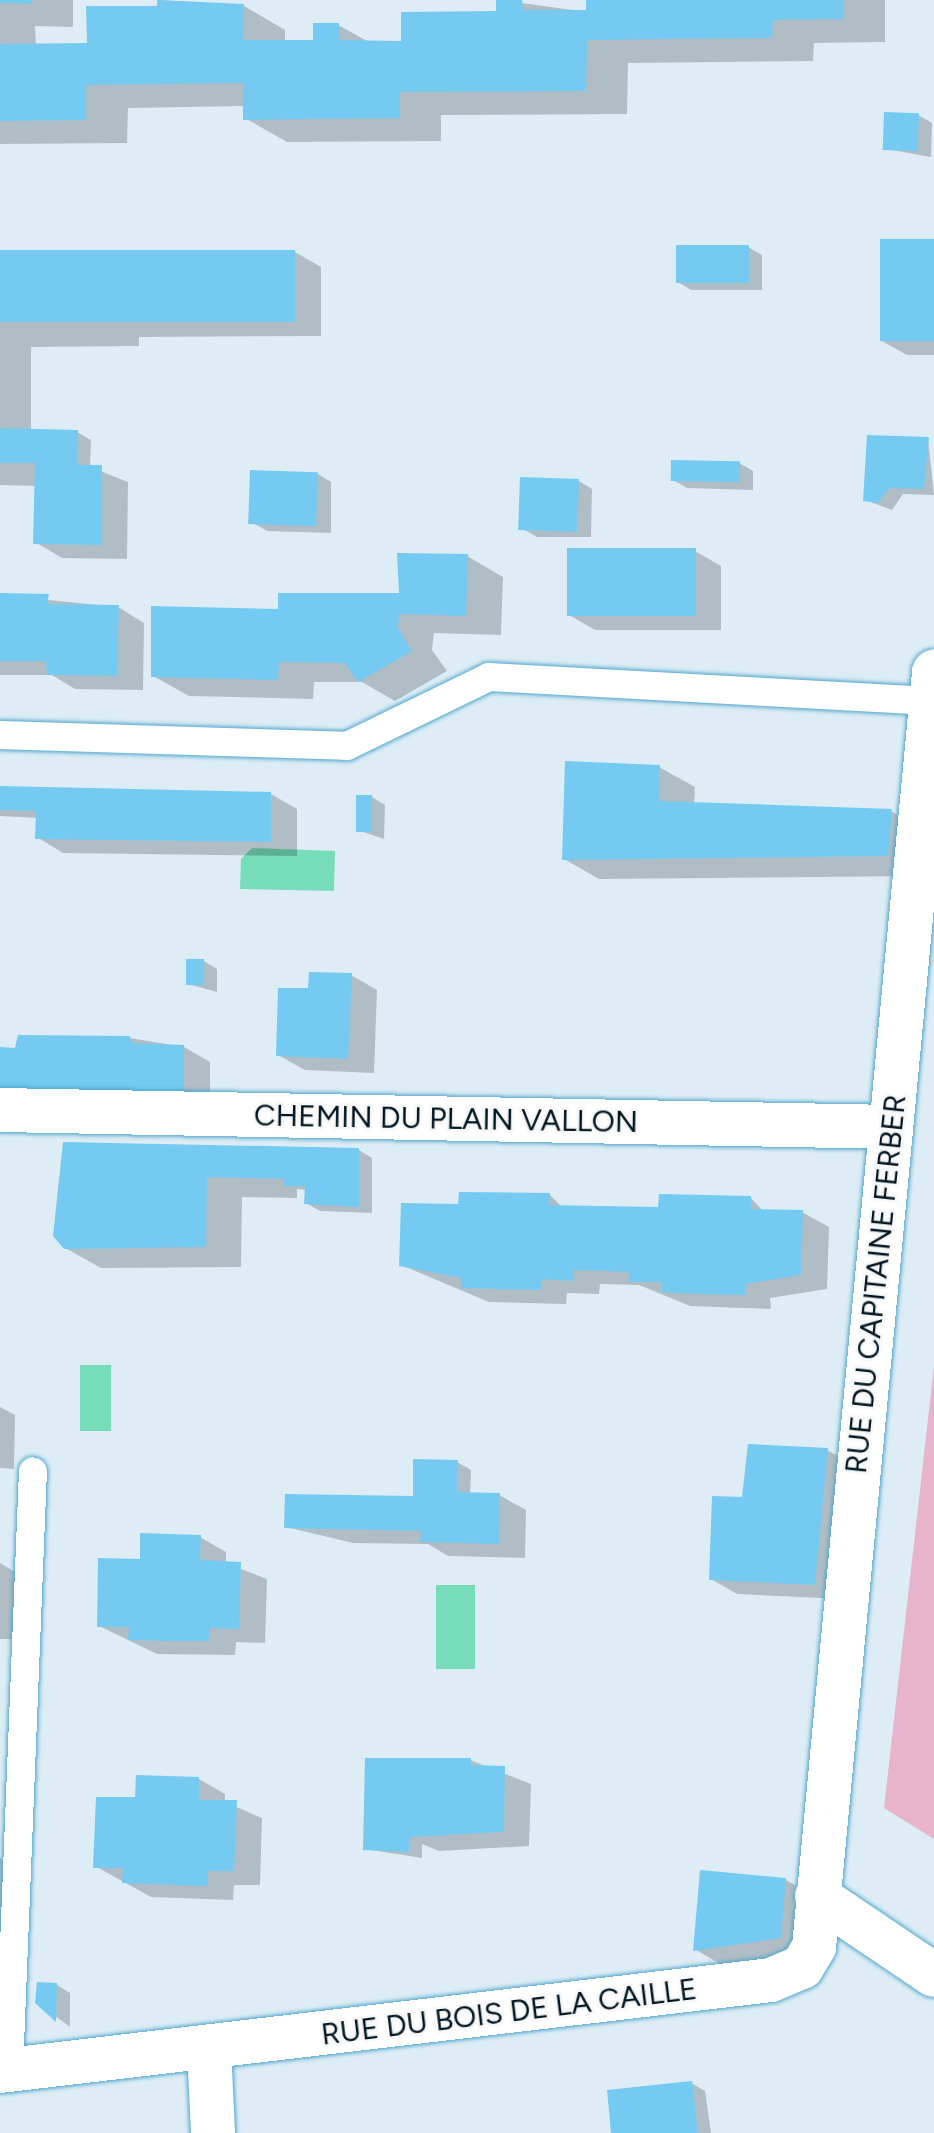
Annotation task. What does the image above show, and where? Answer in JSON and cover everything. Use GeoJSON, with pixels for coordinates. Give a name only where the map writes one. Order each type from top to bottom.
{"type":"FeatureCollection","features":[{"type":"Feature","properties":{"kind":"street","name":"RUE DU CAPITAINE FERBER"},"geometry":{"type":"LineString","coordinates":[[817,1896],[932,686]]}},
{"type":"Feature","properties":{"kind":"street","name":"CHEMIN DU PLAIN VALLON"},"geometry":{"type":"LineString","coordinates":[[0,1110],[891,1127]]}},
{"type":"Feature","properties":{"kind":"street"},"geometry":{"type":"LineString","coordinates":[[817,1896],[934,1975]]}},
{"type":"Feature","properties":{"kind":"street","name":"RUE DU BOIS DE LA CAILLE"},"geometry":{"type":"LineString","coordinates":[[4,2071],[786,1977],[814,1947],[817,1896]]}},
{"type":"Feature","properties":{"kind":"street"},"geometry":{"type":"LineString","coordinates":[[209,2048],[213,2133]]}},
{"type":"Feature","properties":{"kind":"lane"},"geometry":{"type":"LineString","coordinates":[[0,735],[347,746],[489,677],[932,686]]}},
{"type":"Feature","properties":{"kind":"lane"},"geometry":{"type":"LineString","coordinates":[[4,2071],[33,1471]]}},
{"type":"Feature","properties":{"kind":"shaded area"},"geometry":{"type":"Polygon","coordinates":[[[252,848],[335,851],[334,891],[240,889],[241,859],[252,848]]]}},
{"type":"Feature","properties":{"kind":"shaded area"},"geometry":{"type":"Polygon","coordinates":[[[80,1365],[111,1365],[111,1431],[80,1431],[80,1365]]]}},
{"type":"Feature","properties":{"kind":"shaded area"},"geometry":{"type":"Polygon","coordinates":[[[934,1366],[934,1839],[884,1808],[934,1366]]]}},
{"type":"Feature","properties":{"kind":"shaded area"},"geometry":{"type":"Polygon","coordinates":[[[436,1585],[475,1585],[475,1669],[436,1669],[436,1585]]]}},
{"type":"Feature","properties":{"kind":"building"},"geometry":{"type":"Polygon","coordinates":[[[0,0],[32,0],[32,4],[0,3],[0,0]]]}},
{"type":"Feature","properties":{"kind":"building"},"geometry":{"type":"Polygon","coordinates":[[[157,0],[244,4],[243,40],[313,40],[313,23],[339,23],[340,40],[401,41],[401,12],[496,11],[496,0],[522,0],[523,10],[586,10],[586,0],[844,0],[844,19],[773,20],[772,38],[587,40],[586,91],[400,92],[400,118],[243,120],[243,83],[86,85],[86,120],[0,121],[0,44],[87,43],[86,6],[157,6],[157,0]]]}},
{"type":"Feature","properties":{"kind":"building"},"geometry":{"type":"Polygon","coordinates":[[[884,112],[919,113],[918,151],[883,150],[884,112]]]}},
{"type":"Feature","properties":{"kind":"building"},"geometry":{"type":"Polygon","coordinates":[[[880,239],[934,239],[934,341],[880,341],[880,239]]]}},
{"type":"Feature","properties":{"kind":"building"},"geometry":{"type":"Polygon","coordinates":[[[676,245],[749,245],[749,283],[676,283],[676,245]]]}},
{"type":"Feature","properties":{"kind":"building"},"geometry":{"type":"Polygon","coordinates":[[[0,250],[295,250],[295,322],[0,322],[0,250]]]}},
{"type":"Feature","properties":{"kind":"building"},"geometry":{"type":"Polygon","coordinates":[[[0,428],[78,430],[77,465],[102,465],[102,545],[33,544],[35,463],[0,463],[0,428]]]}},
{"type":"Feature","properties":{"kind":"building"},"geometry":{"type":"Polygon","coordinates":[[[867,435],[929,437],[924,489],[889,488],[878,503],[863,501],[867,435]]]}},
{"type":"Feature","properties":{"kind":"building"},"geometry":{"type":"Polygon","coordinates":[[[671,460],[740,461],[740,482],[671,481],[671,460]]]}},
{"type":"Feature","properties":{"kind":"building"},"geometry":{"type":"Polygon","coordinates":[[[250,470],[318,472],[316,526],[248,524],[250,470]]]}},
{"type":"Feature","properties":{"kind":"building"},"geometry":{"type":"Polygon","coordinates":[[[520,477],[579,479],[577,532],[518,530],[520,477]]]}},
{"type":"Feature","properties":{"kind":"building"},"geometry":{"type":"Polygon","coordinates":[[[567,548],[696,548],[696,616],[567,616],[567,548]]]}},
{"type":"Feature","properties":{"kind":"building"},"geometry":{"type":"Polygon","coordinates":[[[397,553],[468,554],[466,616],[399,614],[398,628],[412,651],[358,682],[345,663],[279,662],[278,680],[151,677],[151,606],[278,609],[278,593],[399,593],[397,553]]]}},
{"type":"Feature","properties":{"kind":"building"},"geometry":{"type":"Polygon","coordinates":[[[0,593],[49,594],[47,604],[119,605],[117,676],[47,675],[46,661],[0,661],[0,593]]]}},
{"type":"Feature","properties":{"kind":"building"},"geometry":{"type":"Polygon","coordinates":[[[565,761],[660,765],[659,801],[892,809],[888,856],[562,860],[565,761]]]}},
{"type":"Feature","properties":{"kind":"building"},"geometry":{"type":"Polygon","coordinates":[[[0,786],[271,792],[271,842],[35,839],[36,811],[0,810],[0,786]]]}},
{"type":"Feature","properties":{"kind":"building"},"geometry":{"type":"Polygon","coordinates":[[[356,795],[372,795],[372,832],[356,832],[356,795]]]}},
{"type":"Feature","properties":{"kind":"building"},"geometry":{"type":"Polygon","coordinates":[[[186,959],[204,959],[204,985],[186,985],[186,959]]]}},
{"type":"Feature","properties":{"kind":"building"},"geometry":{"type":"Polygon","coordinates":[[[309,972],[352,973],[348,1059],[276,1056],[278,988],[308,988],[309,972]]]}},
{"type":"Feature","properties":{"kind":"building"},"geometry":{"type":"Polygon","coordinates":[[[18,1035],[130,1036],[131,1043],[184,1045],[184,1093],[0,1089],[0,1047],[15,1048],[18,1035]]]}},
{"type":"Feature","properties":{"kind":"building"},"geometry":{"type":"Polygon","coordinates":[[[63,1142],[359,1148],[359,1207],[304,1204],[305,1186],[284,1186],[284,1179],[207,1177],[206,1247],[64,1249],[53,1236],[63,1142]]]}},
{"type":"Feature","properties":{"kind":"building"},"geometry":{"type":"Polygon","coordinates":[[[459,1192],[550,1193],[549,1205],[658,1207],[659,1194],[751,1196],[751,1209],[803,1210],[801,1275],[745,1284],[745,1295],[699,1294],[662,1292],[662,1282],[629,1282],[629,1272],[574,1270],[573,1281],[541,1279],[541,1290],[461,1288],[461,1278],[399,1266],[401,1203],[458,1204],[459,1192]]]}},
{"type":"Feature","properties":{"kind":"building"},"geometry":{"type":"Polygon","coordinates":[[[748,1444],[828,1448],[815,1585],[709,1580],[712,1496],[742,1497],[748,1444]]]}},
{"type":"Feature","properties":{"kind":"building"},"geometry":{"type":"Polygon","coordinates":[[[413,1459],[458,1460],[457,1492],[500,1493],[499,1544],[420,1542],[421,1531],[284,1528],[285,1494],[413,1496],[413,1459]]]}},
{"type":"Feature","properties":{"kind":"building"},"geometry":{"type":"Polygon","coordinates":[[[140,1533],[201,1535],[200,1560],[241,1562],[239,1629],[210,1628],[209,1641],[167,1641],[128,1640],[129,1627],[97,1627],[98,1558],[140,1559],[140,1533]]]}},
{"type":"Feature","properties":{"kind":"building"},"geometry":{"type":"Polygon","coordinates":[[[365,1758],[471,1758],[471,1765],[505,1766],[504,1832],[410,1837],[409,1852],[363,1850],[365,1758]]]}},
{"type":"Feature","properties":{"kind":"building"},"geometry":{"type":"Polygon","coordinates":[[[136,1775],[199,1777],[199,1800],[237,1800],[234,1871],[208,1871],[207,1886],[122,1883],[123,1868],[93,1868],[96,1797],[135,1797],[136,1775]]]}},
{"type":"Feature","properties":{"kind":"building"},"geometry":{"type":"Polygon","coordinates":[[[700,1870],[786,1878],[781,1938],[693,1951],[700,1870]]]}},
{"type":"Feature","properties":{"kind":"building"},"geometry":{"type":"Polygon","coordinates":[[[37,1982],[57,1983],[56,2022],[35,2003],[37,1982]]]}},
{"type":"Feature","properties":{"kind":"building"},"geometry":{"type":"Polygon","coordinates":[[[692,2081],[698,2133],[611,2133],[607,2090],[692,2081]]]}}]}
